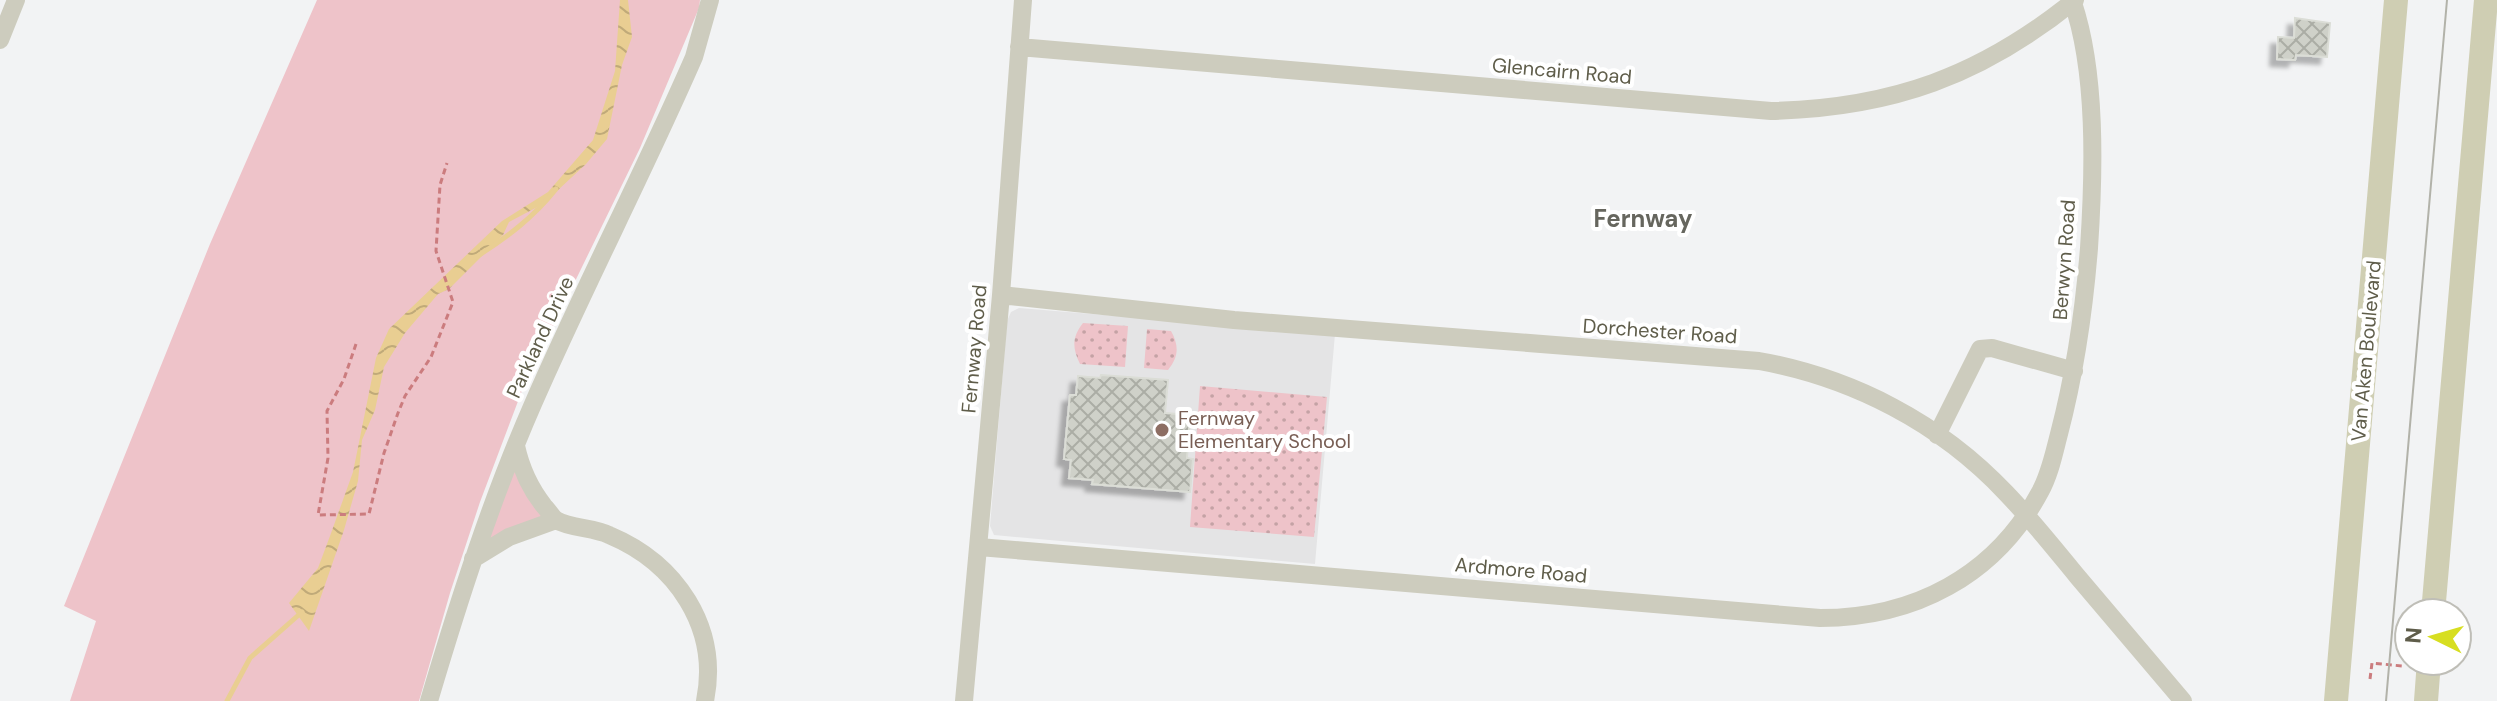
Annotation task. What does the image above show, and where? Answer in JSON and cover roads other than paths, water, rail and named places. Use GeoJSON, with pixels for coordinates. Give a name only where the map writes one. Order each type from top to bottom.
{"type":"FeatureCollection","features":[{"type":"Feature","properties":{"kind":"main road","name":"Van Aken Boulevard"},"geometry":{"type":"LineString","coordinates":[[2336,701],[2396,0]]}},
{"type":"Feature","properties":{"kind":"main road"},"geometry":{"type":"LineString","coordinates":[[2434,597],[2486,0]]}},
{"type":"Feature","properties":{"kind":"main road"},"geometry":{"type":"LineString","coordinates":[[2426,701],[2428,677]]}},
{"type":"Feature","properties":{"kind":"street"},"geometry":{"type":"LineString","coordinates":[[0,40],[16,0]]}},
{"type":"Feature","properties":{"kind":"street","name":"Parkland Drive"},"geometry":{"type":"LineString","coordinates":[[429,701],[473,559],[516,446],[694,57],[710,0]]}},
{"type":"Feature","properties":{"kind":"street","name":"Fernway Road"},"geometry":{"type":"LineString","coordinates":[[964,701],[1001,295],[1023,0]]}},
{"type":"Feature","properties":{"kind":"street","name":"Glencairn Road"},"geometry":{"type":"LineString","coordinates":[[1019,47],[1756,110],[1806,110],[1882,99],[1954,76],[2008,49],[2074,1]]}},
{"type":"Feature","properties":{"kind":"street","name":"Berwyn Road"},"geometry":{"type":"LineString","coordinates":[[2026,515],[2050,469],[2074,371],[2086,289],[2092,174],[2088,77],[2074,1]]}},
{"type":"Feature","properties":{"kind":"street","name":"Dorchester Road"},"geometry":{"type":"LineString","coordinates":[[1001,295],[1234,320],[1759,361],[1803,369],[1883,402],[1972,461],[2026,515],[2183,701]]}},
{"type":"Feature","properties":{"kind":"street"},"geometry":{"type":"LineString","coordinates":[[1937,435],[1980,349],[1992,348],[2074,371]]}},
{"type":"Feature","properties":{"kind":"street"},"geometry":{"type":"LineString","coordinates":[[516,446],[521,469],[532,491],[556,520]]}},
{"type":"Feature","properties":{"kind":"street","name":"Ardmore Road"},"geometry":{"type":"LineString","coordinates":[[979,547],[1820,618],[1851,618],[1911,604],[1960,580],[1984,564],[2026,515]]}},
{"type":"Feature","properties":{"kind":"street"},"geometry":{"type":"LineString","coordinates":[[473,559],[509,537],[556,520],[606,533],[634,546],[654,559],[688,600],[700,627],[707,655],[705,701]]}},
{"type":"Feature","properties":{"kind":"water"},"geometry":{"type":"Polygon","coordinates":[[[620,0],[628,0],[632,37],[622,65],[607,139],[586,164],[543,204],[509,222],[503,235],[449,289],[438,294],[405,333],[384,367],[375,410],[362,440],[358,481],[309,631],[289,603],[318,568],[330,536],[353,472],[376,358],[389,329],[502,221],[548,192],[593,140],[615,71],[620,0]]]}},
{"type":"Feature","properties":{"kind":"waterway"},"geometry":{"type":"LineString","coordinates":[[476,257],[519,227],[556,189]]}},
{"type":"Feature","properties":{"kind":"waterway"},"geometry":{"type":"LineString","coordinates":[[227,701],[250,658],[302,612]]}},
{"type":"Feature","properties":{"kind":"tram line"},"geometry":{"type":"LineString","coordinates":[[2386,701],[2447,0]]}},
{"type":"Feature","properties":{"kind":"place","name":"Fernway Elementary School"},"geometry":{"type":"Point","coordinates":[1162,430]}},
{"type":"Feature","properties":{"kind":"district","name":"Fernway"},"geometry":{"type":"Point","coordinates":[1643,219]}}]}
